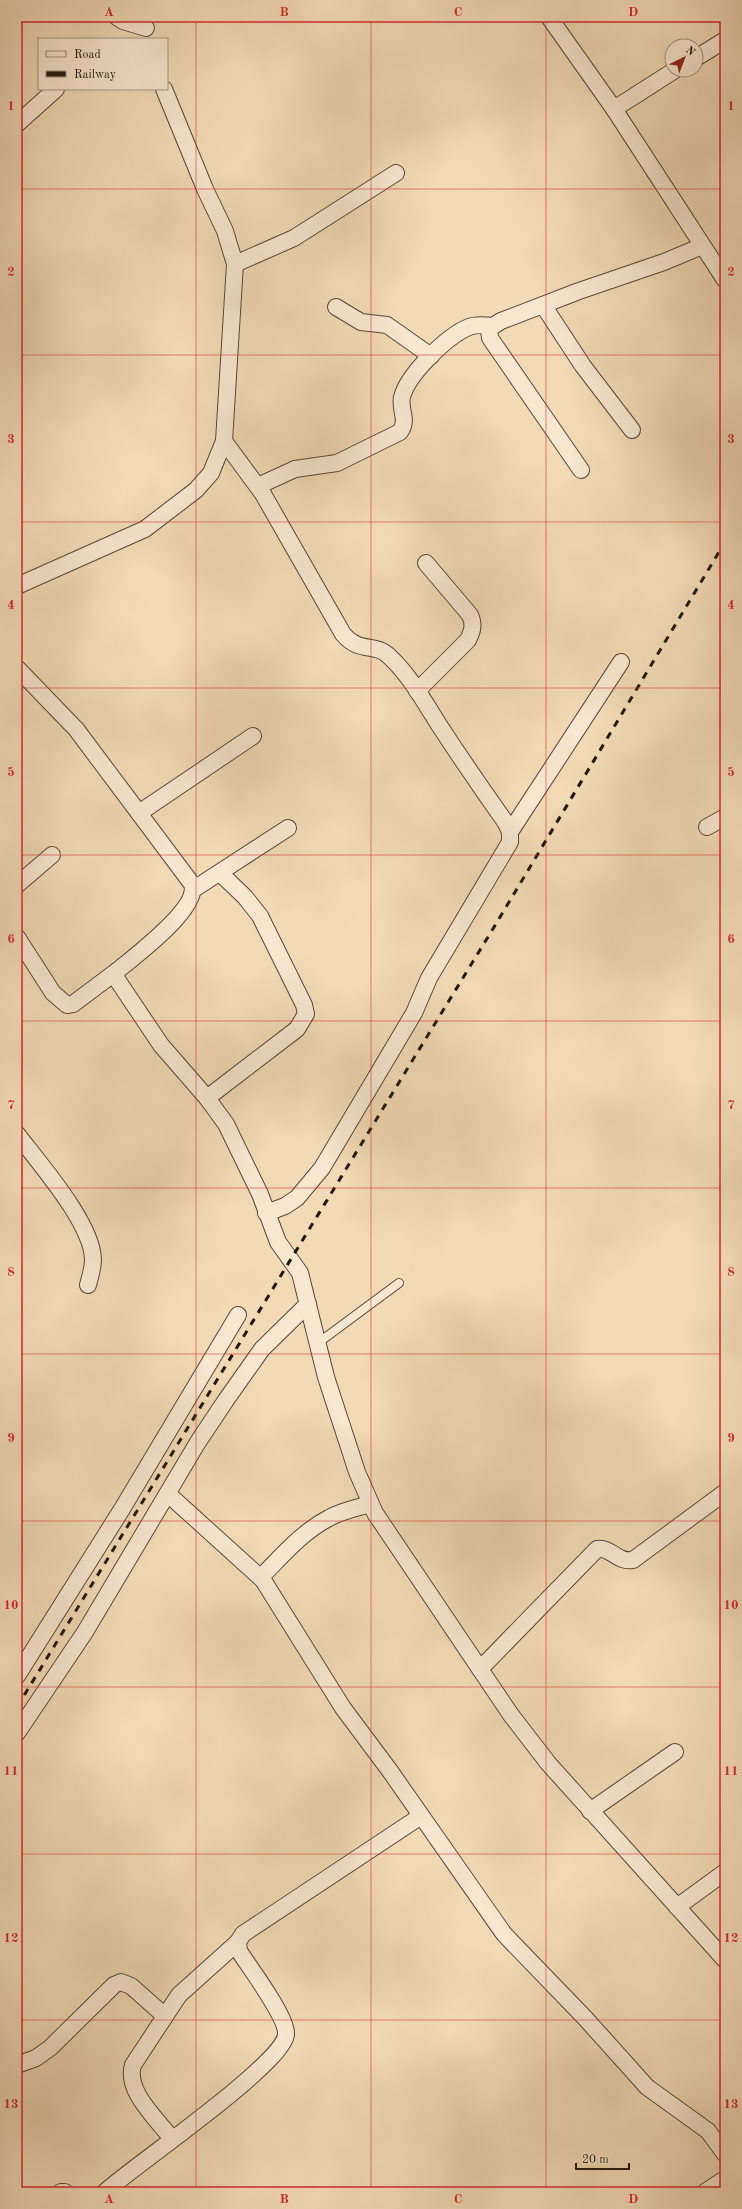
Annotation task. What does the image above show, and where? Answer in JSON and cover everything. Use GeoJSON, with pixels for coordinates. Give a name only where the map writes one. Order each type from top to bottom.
{"type":"FeatureCollection","features":[{"type":"Feature","properties":{"kind":"street"},"geometry":{"type":"LineString","coordinates":[[116,17],[123,21],[148,28]]}},
{"type":"Feature","properties":{"kind":"street"},"geometry":{"type":"LineString","coordinates":[[549,17],[614,109],[725,280]]}},
{"type":"Feature","properties":{"kind":"street"},"geometry":{"type":"LineString","coordinates":[[704,53],[725,40]]}},
{"type":"Feature","properties":{"kind":"street"},"geometry":{"type":"LineString","coordinates":[[614,109],[664,78]]}},
{"type":"Feature","properties":{"kind":"street"},"geometry":{"type":"LineString","coordinates":[[17,124],[55,90]]}},
{"type":"Feature","properties":{"kind":"street"},"geometry":{"type":"LineString","coordinates":[[17,586],[145,529],[196,490],[211,473],[224,442],[235,264],[225,231],[205,189],[164,90]]}},
{"type":"Feature","properties":{"kind":"street"},"geometry":{"type":"LineString","coordinates":[[235,264],[294,238],[396,173]]}},
{"type":"Feature","properties":{"kind":"street"},"geometry":{"type":"LineString","coordinates":[[258,486],[294,469],[337,463],[400,432],[405,421],[401,399],[404,390],[412,377],[431,356],[450,339],[469,327],[493,326],[543,305],[664,262],[702,246]]}},
{"type":"Feature","properties":{"kind":"street"},"geometry":{"type":"LineString","coordinates":[[543,305],[583,366],[632,430]]}},
{"type":"Feature","properties":{"kind":"street"},"geometry":{"type":"LineString","coordinates":[[336,307],[361,322],[387,325],[431,356]]}},
{"type":"Feature","properties":{"kind":"street"},"geometry":{"type":"LineString","coordinates":[[493,326],[490,330],[490,338],[581,470]]}},
{"type":"Feature","properties":{"kind":"street"},"geometry":{"type":"LineString","coordinates":[[224,442],[258,486],[343,634],[350,643],[360,648],[372,647],[389,655],[417,691],[506,823],[510,832],[510,842],[506,851],[429,978],[414,1013],[322,1168],[297,1198],[285,1206],[266,1213]]}},
{"type":"Feature","properties":{"kind":"street"},"geometry":{"type":"LineString","coordinates":[[417,691],[468,640],[472,631],[473,622],[470,614],[426,563]]}},
{"type":"Feature","properties":{"kind":"street"},"geometry":{"type":"LineString","coordinates":[[510,832],[621,662]]}},
{"type":"Feature","properties":{"kind":"street"},"geometry":{"type":"LineString","coordinates":[[17,668],[76,729],[188,877],[194,889]]}},
{"type":"Feature","properties":{"kind":"street"},"geometry":{"type":"LineString","coordinates":[[140,813],[253,736]]}},
{"type":"Feature","properties":{"kind":"street"},"geometry":{"type":"LineString","coordinates":[[707,827],[725,817]]}},
{"type":"Feature","properties":{"kind":"street"},"geometry":{"type":"LineString","coordinates":[[17,937],[53,993],[67,1005],[73,1004],[117,971],[173,922],[191,898],[194,889],[288,828]]}},
{"type":"Feature","properties":{"kind":"street"},"geometry":{"type":"LineString","coordinates":[[17,885],[52,854]]}},
{"type":"Feature","properties":{"kind":"street"},"geometry":{"type":"LineString","coordinates":[[208,1098],[297,1029],[306,1014],[304,1005],[260,916],[245,897],[220,873]]}},
{"type":"Feature","properties":{"kind":"street"},"geometry":{"type":"LineString","coordinates":[[117,971],[116,974],[118,981],[145,1023],[161,1045],[208,1098],[226,1124],[260,1194],[278,1242],[300,1273],[326,1377],[357,1472],[370,1504],[515,1721],[590,1811],[725,1960]]}},
{"type":"Feature","properties":{"kind":"street"},"geometry":{"type":"LineString","coordinates":[[17,1134],[57,1186],[86,1231],[93,1260],[88,1285]]}},
{"type":"Feature","properties":{"kind":"street"},"geometry":{"type":"LineString","coordinates":[[17,1733],[85,1632],[198,1442],[262,1349],[308,1304]]}},
{"type":"Feature","properties":{"kind":"street"},"geometry":{"type":"LineString","coordinates":[[17,1676],[122,1509],[238,1315]]}},
{"type":"Feature","properties":{"kind":"street"},"geometry":{"type":"LineString","coordinates":[[480,1669],[597,1549],[606,1549],[623,1560],[633,1560],[724,1493]]}},
{"type":"Feature","properties":{"kind":"street"},"geometry":{"type":"LineString","coordinates":[[168,1494],[261,1577],[343,1708],[421,1816],[486,1911],[525,1959],[552,1983],[647,2087],[708,2131],[725,2154]]}},
{"type":"Feature","properties":{"kind":"street"},"geometry":{"type":"LineString","coordinates":[[261,1577],[303,1535],[316,1525],[330,1517],[370,1504]]}},
{"type":"Feature","properties":{"kind":"street"},"geometry":{"type":"LineString","coordinates":[[590,1811],[675,1752]]}},
{"type":"Feature","properties":{"kind":"street"},"geometry":{"type":"LineString","coordinates":[[172,2139],[135,2091],[130,2074],[132,2065],[165,2016],[189,1985],[238,1942],[242,1934],[250,1927],[421,1816]]}},
{"type":"Feature","properties":{"kind":"street"},"geometry":{"type":"LineString","coordinates":[[677,1907],[725,1872]]}},
{"type":"Feature","properties":{"kind":"street"},"geometry":{"type":"LineString","coordinates":[[112,2190],[172,2139],[249,2078],[279,2050],[286,2041],[284,2023],[239,1951],[238,1942]]}},
{"type":"Feature","properties":{"kind":"street"},"geometry":{"type":"LineString","coordinates":[[17,2065],[36,2058],[50,2048],[114,1985],[121,1982],[130,1986],[165,2016]]}},
{"type":"Feature","properties":{"kind":"street"},"geometry":{"type":"LineString","coordinates":[[705,2192],[725,2179]]}},
{"type":"Feature","properties":{"kind":"lane"},"geometry":{"type":"LineString","coordinates":[[318,1343],[399,1283]]}},
{"type":"Feature","properties":{"kind":"railway"},"geometry":{"type":"LineString","coordinates":[[17,1707],[491,932],[725,542]]}}]}
